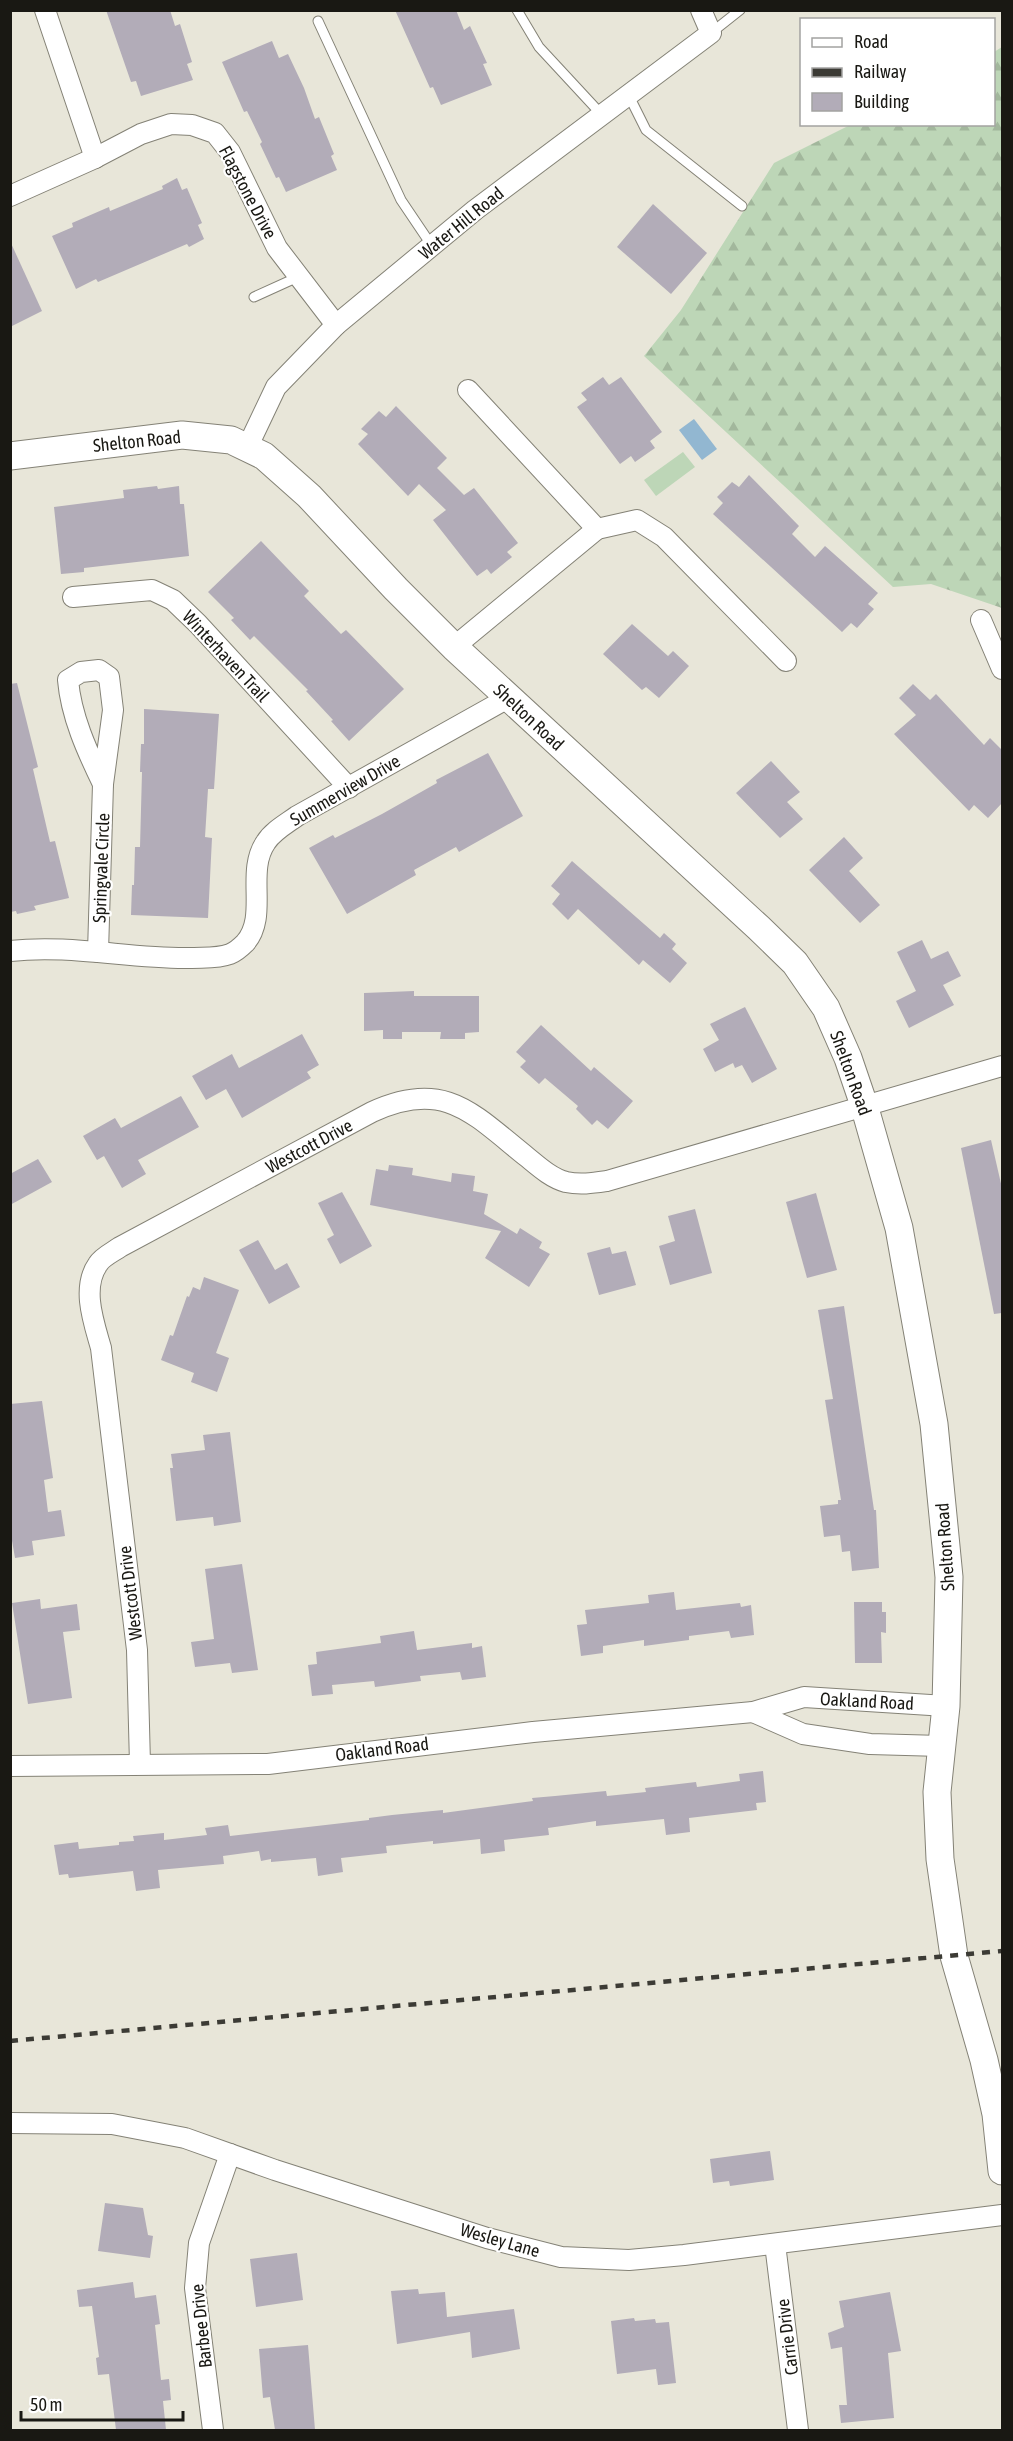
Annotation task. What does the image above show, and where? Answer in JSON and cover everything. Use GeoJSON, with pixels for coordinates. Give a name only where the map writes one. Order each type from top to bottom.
{"type":"FeatureCollection","features":[{"type":"Feature","properties":{"kind":"street"},"geometry":{"type":"LineString","coordinates":[[45,10],[94,158]]}},
{"type":"Feature","properties":{"kind":"street"},"geometry":{"type":"LineString","coordinates":[[701,10],[711,33]]}},
{"type":"Feature","properties":{"kind":"street","name":"Water Hill Road"},"geometry":{"type":"LineString","coordinates":[[247,448],[276,387],[336,325],[475,210],[711,33]]}},
{"type":"Feature","properties":{"kind":"street","name":"Flagstone Drive"},"geometry":{"type":"LineString","coordinates":[[10,196],[141,135],[171,124],[192,125],[215,133],[230,152],[278,248],[336,325]]}},
{"type":"Feature","properties":{"kind":"street"},"geometry":{"type":"LineString","coordinates":[[468,390],[597,529]]}},
{"type":"Feature","properties":{"kind":"street","name":"Shelton Road"},"geometry":{"type":"LineString","coordinates":[[10,456],[182,435],[231,440],[264,456],[309,496],[454,647],[795,963],[825,1008],[848,1058],[864,1104],[899,1228],[934,1424],[950,1577],[946,1706],[937,1792],[937,1827],[944,1892],[958,1977],[984,2060],[996,2115],[1002,2171]]}},
{"type":"Feature","properties":{"kind":"street"},"geometry":{"type":"LineString","coordinates":[[454,647],[597,529],[637,520],[664,537],[786,661]]}},
{"type":"Feature","properties":{"kind":"street","name":"Winterhaven Trail"},"geometry":{"type":"LineString","coordinates":[[73,597],[152,590],[173,600],[198,624],[349,788]]}},
{"type":"Feature","properties":{"kind":"street"},"geometry":{"type":"LineString","coordinates":[[981,620],[1002,669]]}},
{"type":"Feature","properties":{"kind":"street","name":"Springvale Circle"},"geometry":{"type":"LineString","coordinates":[[98,952],[103,784],[113,710],[109,677],[99,670],[81,672],[68,680],[70,700],[90,759],[103,784]]}},
{"type":"Feature","properties":{"kind":"street","name":"Summerview Drive"},"geometry":{"type":"LineString","coordinates":[[10,951],[98,952],[164,958],[217,957],[232,954],[244,944],[253,931],[256,916],[257,872],[265,843],[276,830],[508,698]]}},
{"type":"Feature","properties":{"kind":"street","name":"Westcott Drive"},"geometry":{"type":"LineString","coordinates":[[140,1764],[137,1650],[101,1348],[92,1317],[89,1285],[98,1264],[120,1247],[372,1112],[413,1098],[456,1103],[478,1116],[545,1172],[564,1181],[584,1184],[607,1181],[864,1104],[1002,1066]]}},
{"type":"Feature","properties":{"kind":"street","name":"Oakland Road"},"geometry":{"type":"LineString","coordinates":[[10,1766],[268,1764],[533,1732],[753,1712],[804,1697],[946,1706]]}},
{"type":"Feature","properties":{"kind":"street","name":"Oakland Road"},"geometry":{"type":"LineString","coordinates":[[753,1712],[803,1734],[870,1744],[941,1746]]}},
{"type":"Feature","properties":{"kind":"street","name":"Wesley Lane"},"geometry":{"type":"LineString","coordinates":[[10,2123],[112,2124],[185,2138],[487,2238],[561,2257],[629,2260],[1002,2215]]}},
{"type":"Feature","properties":{"kind":"street","name":"Barbee Drive"},"geometry":{"type":"LineString","coordinates":[[213,2430],[195,2288],[199,2243],[230,2154]]}},
{"type":"Feature","properties":{"kind":"street","name":"Carrie Drive"},"geometry":{"type":"LineString","coordinates":[[776,2244],[798,2430]]}},
{"type":"Feature","properties":{"kind":"lane"},"geometry":{"type":"LineString","coordinates":[[517,10],[539,47],[602,115]]}},
{"type":"Feature","properties":{"kind":"lane"},"geometry":{"type":"LineString","coordinates":[[711,33],[740,10]]}},
{"type":"Feature","properties":{"kind":"lane"},"geometry":{"type":"LineString","coordinates":[[318,21],[401,200],[432,246]]}},
{"type":"Feature","properties":{"kind":"lane"},"geometry":{"type":"LineString","coordinates":[[629,96],[646,130],[742,206]]}},
{"type":"Feature","properties":{"kind":"lane"},"geometry":{"type":"LineString","coordinates":[[254,297],[298,277]]}},
{"type":"Feature","properties":{"kind":"green space"},"geometry":{"type":"Polygon","coordinates":[[[1002,47],[1002,608],[931,584],[893,587],[644,356],[681,310],[774,163],[848,126],[995,126],[995,51],[1002,47]]]}},
{"type":"Feature","properties":{"kind":"green space"},"geometry":{"type":"Polygon","coordinates":[[[683,452],[695,467],[656,496],[644,480],[683,452]]]}},
{"type":"Feature","properties":{"kind":"water"},"geometry":{"type":"Polygon","coordinates":[[[694,419],[717,449],[702,460],[679,430],[694,419]]]}},
{"type":"Feature","properties":{"kind":"building"},"geometry":{"type":"Polygon","coordinates":[[[106,10],[170,10],[175,26],[180,24],[192,62],[187,64],[193,80],[141,96],[136,81],[131,82],[106,10]]]}},
{"type":"Feature","properties":{"kind":"building"},"geometry":{"type":"Polygon","coordinates":[[[395,10],[456,10],[464,30],[470,26],[487,63],[483,64],[492,85],[441,105],[433,87],[430,88],[395,10]]]}},
{"type":"Feature","properties":{"kind":"building"},"geometry":{"type":"Polygon","coordinates":[[[272,41],[279,58],[288,54],[315,119],[319,117],[334,154],[331,156],[337,170],[286,192],[279,177],[276,178],[260,144],[262,142],[247,111],[244,112],[222,62],[272,41]]]}},
{"type":"Feature","properties":{"kind":"building"},"geometry":{"type":"Polygon","coordinates":[[[177,178],[182,190],[187,188],[202,223],[198,225],[204,239],[98,282],[96,279],[76,289],[52,236],[73,227],[72,223],[109,207],[110,211],[163,189],[162,186],[177,178]]]}},
{"type":"Feature","properties":{"kind":"building"},"geometry":{"type":"Polygon","coordinates":[[[653,204],[707,253],[671,294],[617,247],[653,204]]]}},
{"type":"Feature","properties":{"kind":"building"},"geometry":{"type":"Polygon","coordinates":[[[10,241],[42,311],[10,327],[10,241]]]}},
{"type":"Feature","properties":{"kind":"building"},"geometry":{"type":"Polygon","coordinates":[[[603,377],[609,385],[621,377],[662,432],[650,441],[655,448],[635,462],[631,456],[620,464],[577,407],[587,400],[581,393],[603,377]]]}},
{"type":"Feature","properties":{"kind":"building"},"geometry":{"type":"Polygon","coordinates":[[[396,406],[447,458],[437,468],[464,495],[474,488],[518,543],[507,552],[512,557],[491,574],[487,569],[477,576],[433,520],[446,510],[419,484],[408,496],[358,444],[368,434],[361,429],[379,411],[386,417],[396,406]]]}},
{"type":"Feature","properties":{"kind":"building"},"geometry":{"type":"Polygon","coordinates":[[[749,475],[799,526],[792,534],[815,557],[825,546],[878,593],[868,604],[874,609],[857,628],[851,623],[842,632],[713,514],[723,503],[717,497],[732,482],[739,487],[749,475]]]}},
{"type":"Feature","properties":{"kind":"building"},"geometry":{"type":"Polygon","coordinates":[[[157,486],[158,489],[179,486],[180,504],[184,504],[189,556],[84,568],[84,572],[61,574],[54,507],[124,498],[123,490],[157,486]]]}},
{"type":"Feature","properties":{"kind":"building"},"geometry":{"type":"Polygon","coordinates":[[[261,541],[309,591],[304,596],[341,634],[346,630],[404,689],[349,741],[306,691],[308,690],[254,636],[250,640],[231,620],[234,618],[208,592],[261,541]]]}},
{"type":"Feature","properties":{"kind":"building"},"geometry":{"type":"Polygon","coordinates":[[[632,624],[668,656],[673,651],[689,666],[659,698],[646,687],[642,690],[603,654],[632,624]]]}},
{"type":"Feature","properties":{"kind":"building"},"geometry":{"type":"Polygon","coordinates":[[[17,683],[38,767],[33,769],[50,842],[55,841],[69,898],[34,906],[36,910],[17,914],[16,911],[10,912],[10,684],[17,683]]]}},
{"type":"Feature","properties":{"kind":"building"},"geometry":{"type":"Polygon","coordinates":[[[913,684],[930,700],[936,694],[984,745],[990,738],[1002,750],[1002,803],[988,818],[974,805],[969,811],[894,734],[916,715],[899,698],[913,684]]]}},
{"type":"Feature","properties":{"kind":"building"},"geometry":{"type":"Polygon","coordinates":[[[144,709],[219,714],[214,789],[208,789],[205,837],[212,838],[208,918],[131,915],[135,847],[140,847],[142,772],[140,772],[141,744],[144,744],[144,709]]]}},
{"type":"Feature","properties":{"kind":"building"},"geometry":{"type":"Polygon","coordinates":[[[488,753],[523,816],[459,852],[456,847],[414,870],[416,875],[347,914],[309,848],[333,835],[335,838],[382,814],[437,783],[436,780],[488,753]]]}},
{"type":"Feature","properties":{"kind":"building"},"geometry":{"type":"Polygon","coordinates":[[[771,761],[800,792],[787,802],[803,819],[780,838],[736,793],[771,761]]]}},
{"type":"Feature","properties":{"kind":"building"},"geometry":{"type":"Polygon","coordinates":[[[844,837],[863,858],[849,871],[880,905],[860,923],[809,870],[844,837]]]}},
{"type":"Feature","properties":{"kind":"building"},"geometry":{"type":"Polygon","coordinates":[[[572,861],[660,938],[664,933],[676,944],[672,949],[687,963],[670,983],[643,960],[639,965],[578,909],[568,920],[552,904],[560,894],[551,886],[572,861]]]}},
{"type":"Feature","properties":{"kind":"building"},"geometry":{"type":"Polygon","coordinates":[[[922,940],[931,959],[948,951],[961,976],[943,985],[954,1005],[909,1028],[896,1001],[916,991],[897,952],[922,940]]]}},
{"type":"Feature","properties":{"kind":"building"},"geometry":{"type":"Polygon","coordinates":[[[414,991],[414,996],[479,996],[479,1032],[465,1033],[465,1039],[440,1039],[441,1032],[402,1032],[402,1039],[383,1039],[383,1030],[364,1031],[364,993],[414,991]]]}},
{"type":"Feature","properties":{"kind":"building"},"geometry":{"type":"Polygon","coordinates":[[[745,1007],[777,1069],[752,1083],[742,1065],[735,1068],[733,1063],[715,1072],[703,1049],[719,1040],[710,1024],[745,1007]]]}},
{"type":"Feature","properties":{"kind":"building"},"geometry":{"type":"Polygon","coordinates":[[[541,1025],[591,1071],[594,1067],[633,1101],[608,1129],[597,1120],[592,1125],[576,1109],[578,1106],[545,1078],[539,1084],[520,1067],[526,1061],[516,1052],[541,1025]]]}},
{"type":"Feature","properties":{"kind":"building"},"geometry":{"type":"Polygon","coordinates":[[[302,1034],[319,1065],[307,1072],[311,1078],[242,1118],[226,1089],[206,1100],[192,1076],[232,1054],[239,1068],[302,1034]]]}},
{"type":"Feature","properties":{"kind":"building"},"geometry":{"type":"Polygon","coordinates":[[[181,1096],[199,1127],[138,1160],[146,1174],[122,1188],[104,1156],[97,1160],[83,1136],[115,1118],[121,1128],[181,1096]]]}},
{"type":"Feature","properties":{"kind":"building"},"geometry":{"type":"Polygon","coordinates":[[[991,1140],[1002,1188],[1002,1313],[994,1314],[961,1148],[991,1140]]]}},
{"type":"Feature","properties":{"kind":"building"},"geometry":{"type":"Polygon","coordinates":[[[38,1159],[52,1182],[10,1205],[10,1174],[38,1159]]]}},
{"type":"Feature","properties":{"kind":"building"},"geometry":{"type":"Polygon","coordinates":[[[389,1165],[413,1168],[412,1175],[451,1182],[452,1173],[475,1176],[473,1191],[488,1194],[484,1214],[517,1234],[520,1228],[542,1242],[539,1248],[550,1254],[529,1287],[485,1258],[501,1231],[370,1205],[376,1169],[388,1171],[389,1165]]]}},
{"type":"Feature","properties":{"kind":"building"},"geometry":{"type":"Polygon","coordinates":[[[342,1192],[372,1246],[340,1264],[327,1239],[334,1235],[318,1203],[342,1192]]]}},
{"type":"Feature","properties":{"kind":"building"},"geometry":{"type":"Polygon","coordinates":[[[816,1193],[837,1270],[807,1278],[786,1202],[816,1193]]]}},
{"type":"Feature","properties":{"kind":"building"},"geometry":{"type":"Polygon","coordinates":[[[695,1209],[712,1273],[670,1285],[659,1246],[675,1241],[668,1216],[695,1209]]]}},
{"type":"Feature","properties":{"kind":"building"},"geometry":{"type":"Polygon","coordinates":[[[258,1240],[275,1270],[287,1263],[300,1287],[269,1304],[239,1250],[258,1240]]]}},
{"type":"Feature","properties":{"kind":"building"},"geometry":{"type":"Polygon","coordinates":[[[610,1247],[612,1254],[626,1251],[636,1285],[599,1295],[587,1253],[610,1247]]]}},
{"type":"Feature","properties":{"kind":"building"},"geometry":{"type":"Polygon","coordinates":[[[204,1277],[239,1290],[216,1353],[229,1358],[217,1392],[191,1382],[194,1373],[161,1360],[170,1335],[173,1336],[187,1296],[189,1297],[193,1287],[200,1290],[204,1277]]]}},
{"type":"Feature","properties":{"kind":"building"},"geometry":{"type":"Polygon","coordinates":[[[844,1306],[874,1510],[876,1510],[879,1568],[852,1571],[850,1551],[842,1552],[840,1535],[824,1537],[820,1506],[838,1504],[838,1500],[841,1500],[825,1400],[833,1399],[818,1310],[844,1306]]]}},
{"type":"Feature","properties":{"kind":"building"},"geometry":{"type":"Polygon","coordinates":[[[42,1401],[53,1478],[44,1480],[48,1512],[61,1510],[65,1536],[32,1541],[34,1555],[15,1558],[10,1529],[10,1404],[42,1401]]]}},
{"type":"Feature","properties":{"kind":"building"},"geometry":{"type":"Polygon","coordinates":[[[230,1432],[241,1522],[214,1526],[213,1517],[176,1521],[170,1468],[173,1468],[171,1454],[205,1450],[203,1435],[230,1432]]]}},
{"type":"Feature","properties":{"kind":"building"},"geometry":{"type":"Polygon","coordinates":[[[242,1564],[258,1670],[232,1673],[230,1663],[195,1667],[191,1642],[214,1639],[205,1569],[242,1564]]]}},
{"type":"Feature","properties":{"kind":"building"},"geometry":{"type":"Polygon","coordinates":[[[674,1592],[676,1610],[740,1603],[741,1607],[751,1605],[754,1635],[731,1638],[729,1631],[689,1636],[689,1640],[644,1646],[644,1640],[603,1646],[603,1653],[581,1656],[577,1625],[587,1624],[585,1610],[649,1603],[648,1595],[674,1592]]]}},
{"type":"Feature","properties":{"kind":"building"},"geometry":{"type":"Polygon","coordinates":[[[40,1599],[41,1609],[77,1604],[80,1630],[63,1632],[72,1698],[28,1704],[12,1603],[40,1599]]]}},
{"type":"Feature","properties":{"kind":"building"},"geometry":{"type":"Polygon","coordinates":[[[854,1602],[882,1602],[882,1612],[886,1612],[886,1633],[881,1632],[882,1663],[855,1663],[854,1602]]]}},
{"type":"Feature","properties":{"kind":"building"},"geometry":{"type":"Polygon","coordinates":[[[414,1631],[417,1650],[472,1643],[472,1648],[482,1646],[486,1677],[462,1680],[460,1672],[420,1676],[421,1681],[375,1687],[374,1681],[332,1685],[333,1694],[312,1696],[308,1665],[317,1664],[316,1652],[381,1643],[380,1636],[414,1631]]]}},
{"type":"Feature","properties":{"kind":"building"},"geometry":{"type":"Polygon","coordinates":[[[763,1771],[766,1802],[756,1803],[757,1810],[689,1818],[690,1832],[666,1835],[664,1819],[596,1826],[596,1821],[548,1828],[549,1835],[504,1840],[505,1851],[481,1854],[480,1839],[386,1846],[387,1853],[341,1858],[343,1872],[318,1876],[316,1858],[261,1861],[259,1851],[223,1856],[224,1864],[158,1870],[160,1888],[136,1891],[133,1871],[69,1878],[68,1874],[59,1875],[54,1845],[78,1842],[79,1849],[119,1845],[119,1842],[134,1841],[133,1836],[164,1833],[164,1840],[207,1835],[205,1828],[228,1825],[230,1836],[369,1820],[369,1818],[392,1815],[443,1810],[443,1813],[533,1801],[532,1798],[606,1791],[607,1796],[646,1792],[645,1788],[696,1782],[697,1787],[740,1781],[739,1774],[763,1771]]]}},
{"type":"Feature","properties":{"kind":"building"},"geometry":{"type":"Polygon","coordinates":[[[770,2151],[774,2180],[730,2186],[729,2181],[713,2183],[710,2159],[770,2151]]]}},
{"type":"Feature","properties":{"kind":"building"},"geometry":{"type":"Polygon","coordinates":[[[105,2203],[143,2208],[148,2235],[153,2236],[150,2258],[98,2251],[105,2203]]]}},
{"type":"Feature","properties":{"kind":"building"},"geometry":{"type":"Polygon","coordinates":[[[297,2253],[303,2300],[256,2307],[250,2259],[297,2253]]]}},
{"type":"Feature","properties":{"kind":"building"},"geometry":{"type":"Polygon","coordinates":[[[133,2282],[135,2298],[156,2295],[160,2324],[155,2325],[161,2380],[169,2379],[171,2400],[163,2401],[166,2430],[116,2430],[109,2374],[98,2375],[96,2358],[99,2357],[92,2306],[79,2307],[77,2290],[133,2282]]]}},
{"type":"Feature","properties":{"kind":"building"},"geometry":{"type":"Polygon","coordinates":[[[418,2289],[419,2294],[445,2292],[447,2317],[514,2309],[520,2349],[472,2358],[470,2332],[397,2344],[391,2291],[418,2289]]]}},
{"type":"Feature","properties":{"kind":"building"},"geometry":{"type":"Polygon","coordinates":[[[890,2292],[901,2351],[888,2353],[894,2418],[841,2423],[839,2405],[847,2405],[842,2347],[831,2349],[828,2333],[844,2327],[839,2301],[890,2292]]]}},
{"type":"Feature","properties":{"kind":"building"},"geometry":{"type":"Polygon","coordinates":[[[634,2318],[635,2321],[655,2319],[656,2323],[669,2322],[676,2383],[658,2385],[656,2369],[617,2374],[611,2321],[634,2318]]]}},
{"type":"Feature","properties":{"kind":"building"},"geometry":{"type":"Polygon","coordinates":[[[308,2345],[315,2430],[275,2430],[270,2397],[263,2398],[259,2349],[308,2345]]]}},
{"type":"Feature","properties":{"kind":"railway"},"geometry":{"type":"LineString","coordinates":[[10,2041],[1002,1951]]}}]}
